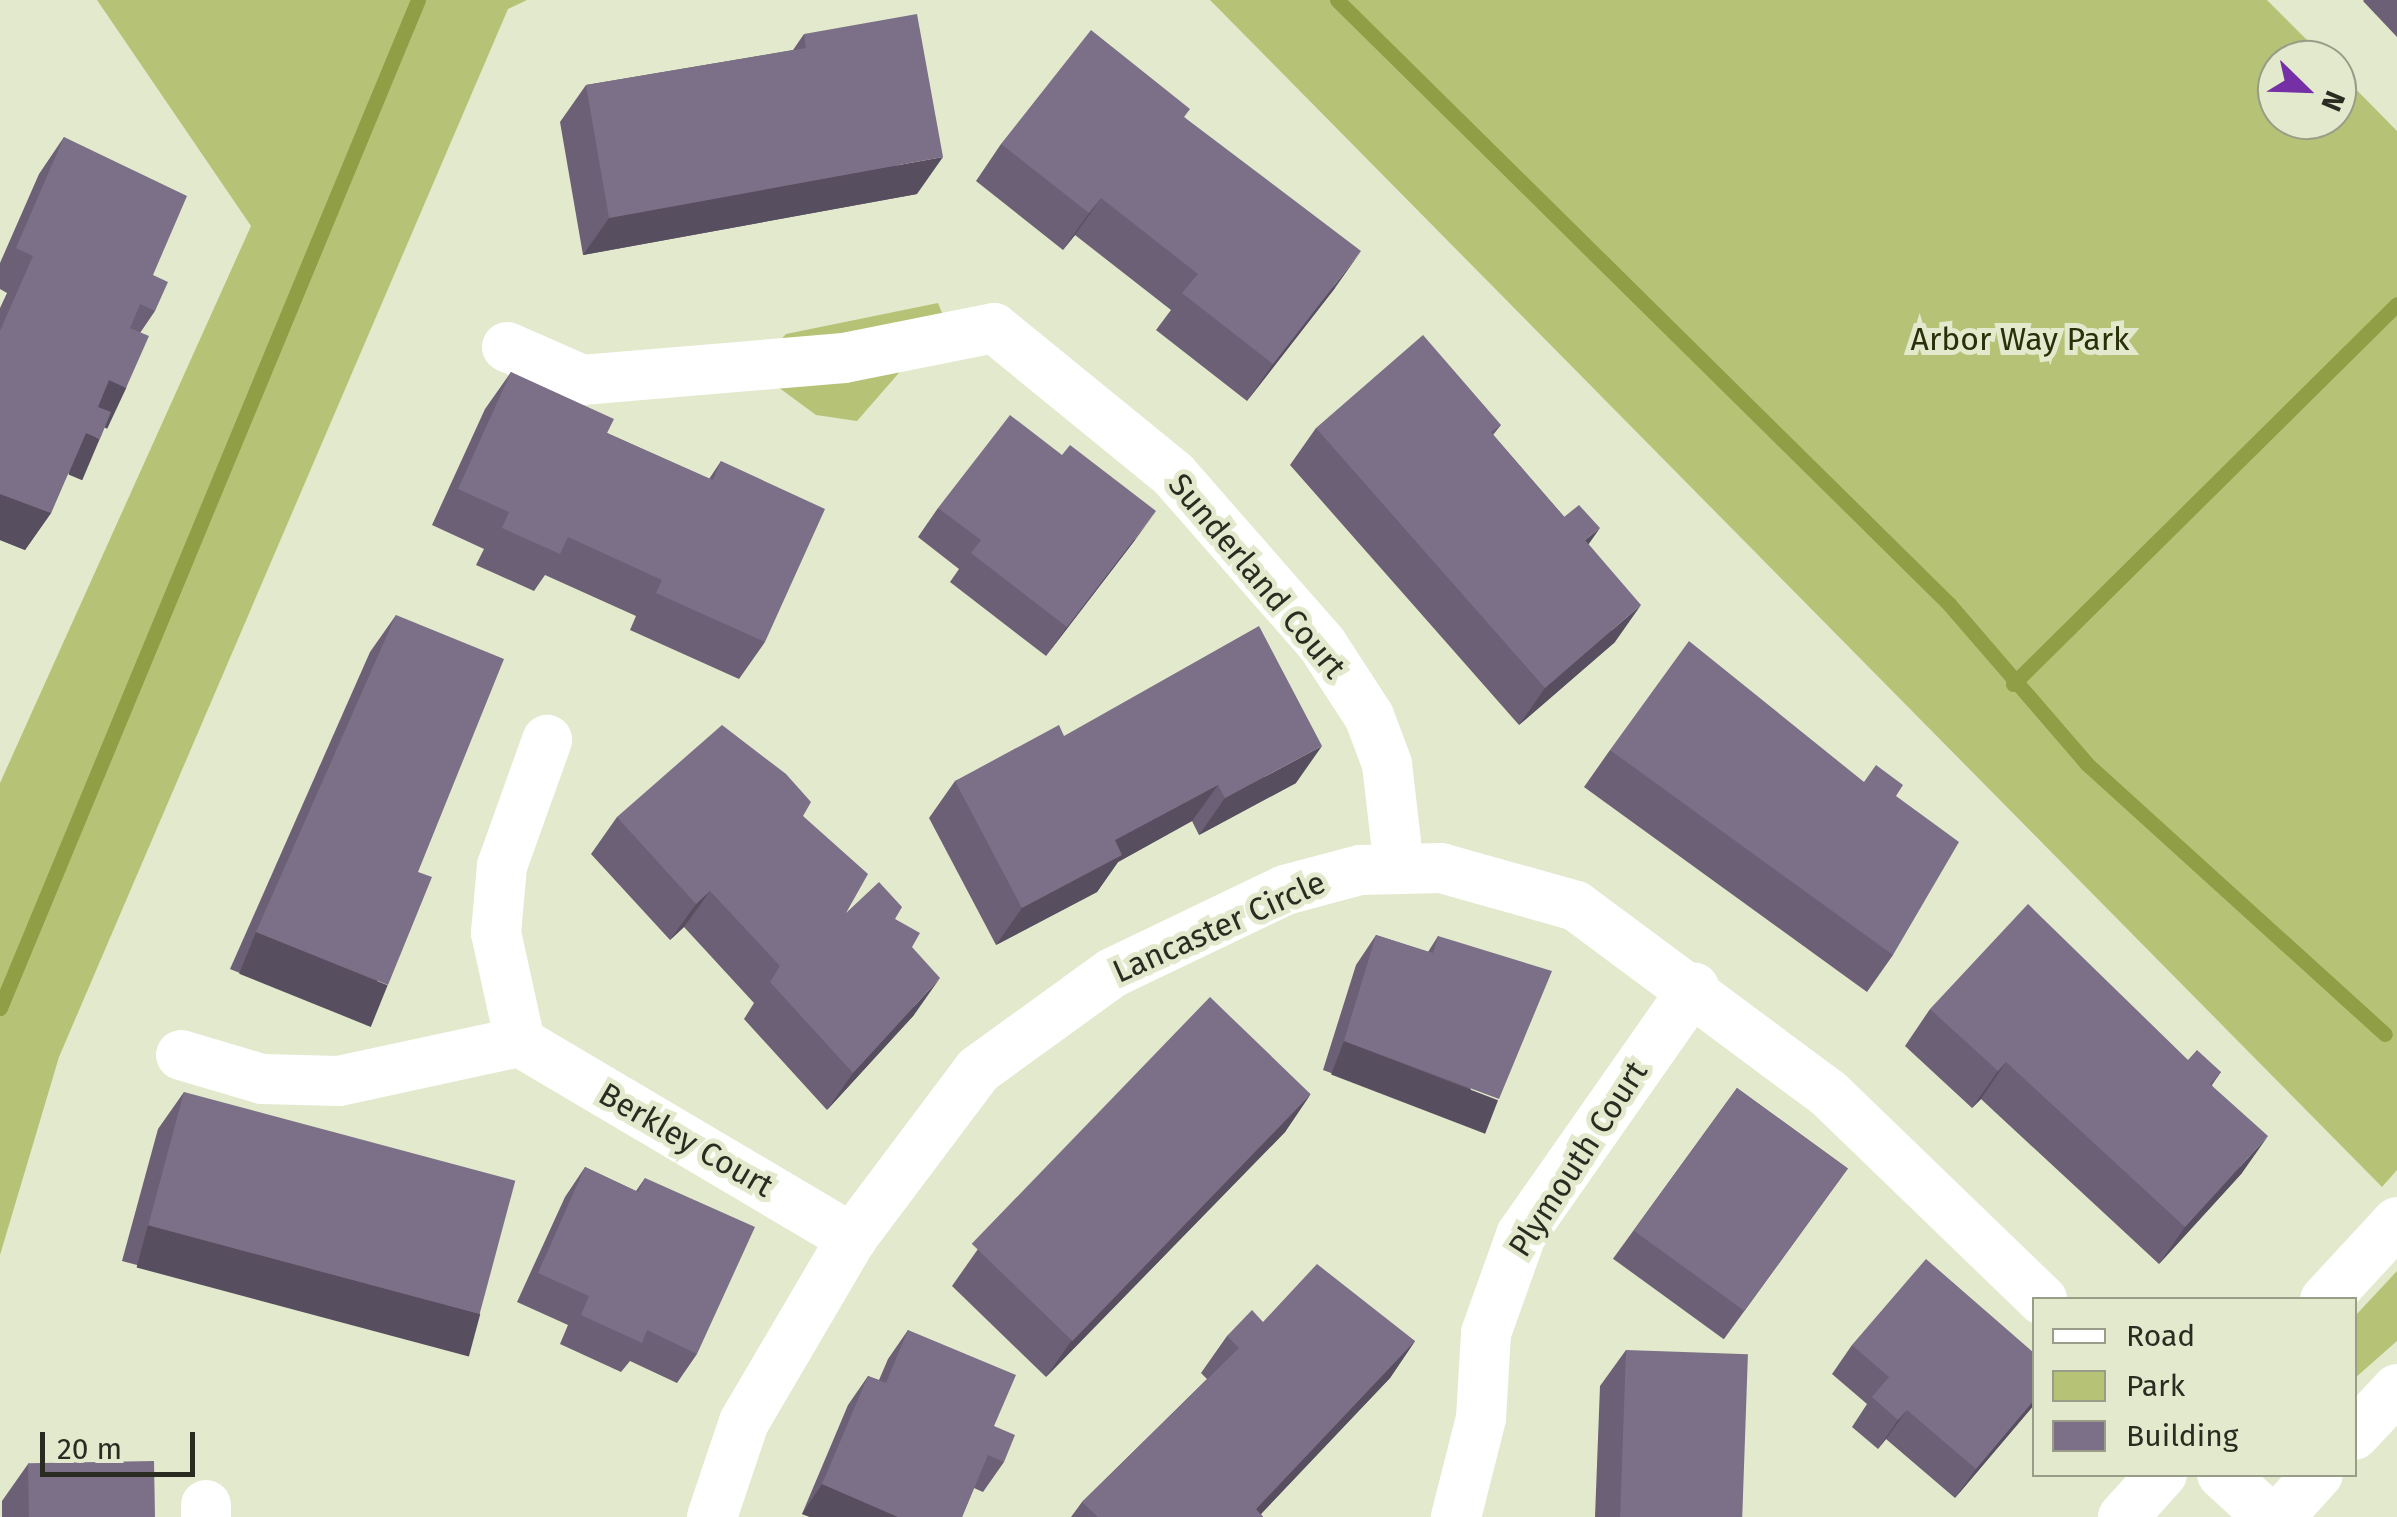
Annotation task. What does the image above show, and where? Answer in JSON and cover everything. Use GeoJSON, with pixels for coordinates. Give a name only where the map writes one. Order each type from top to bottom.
{"type":"FeatureCollection","features":[{"type":"Feature","properties":{"kind":"street","name":"Sunderland Court"},"geometry":{"type":"LineString","coordinates":[[507,347],[582,380],[844,358],[994,328],[1174,475],[1322,644],[1369,716],[1386,764],[1398,868]]}},
{"type":"Feature","properties":{"kind":"street"},"geometry":{"type":"LineString","coordinates":[[181,1054],[262,1078],[339,1081],[520,1042],[496,933],[502,866],[547,740]]}},
{"type":"Feature","properties":{"kind":"street","name":"Lancaster Circle"},"geometry":{"type":"LineString","coordinates":[[712,1517],[744,1422],[852,1238],[978,1070],[1050,1010],[1285,890],[1398,868],[1537,890],[1694,988],[1828,1094],[2039,1297]]}},
{"type":"Feature","properties":{"kind":"street","name":"Plymouth Court"},"geometry":{"type":"LineString","coordinates":[[1456,1517],[1481,1418],[1486,1333],[1520,1235],[1694,988]]}},
{"type":"Feature","properties":{"kind":"street","name":"Berkley Court"},"geometry":{"type":"LineString","coordinates":[[520,1042],[852,1238]]}},
{"type":"Feature","properties":{"kind":"street"},"geometry":{"type":"LineString","coordinates":[[2328,1297],[2397,1222]]}},
{"type":"Feature","properties":{"kind":"street"},"geometry":{"type":"LineString","coordinates":[[2357,1432],[2397,1389]]}},
{"type":"Feature","properties":{"kind":"street"},"geometry":{"type":"LineString","coordinates":[[2123,1517],[2159,1477]]}},
{"type":"Feature","properties":{"kind":"street"},"geometry":{"type":"LineString","coordinates":[[2225,1477],[2269,1517]]}},
{"type":"Feature","properties":{"kind":"street"},"geometry":{"type":"LineString","coordinates":[[2279,1517],[2315,1477]]}},
{"type":"Feature","properties":{"kind":"green space"},"geometry":{"type":"Polygon","coordinates":[[[97,0],[527,0],[508,9],[59,1057],[0,1255],[0,783],[251,226],[97,0]]]}},
{"type":"Feature","properties":{"kind":"green space","name":"Arbor Way Park"},"geometry":{"type":"Polygon","coordinates":[[[1210,0],[2267,0],[2307,40],[2257,40],[2257,140],[2357,140],[2357,90],[2397,131],[2397,1170],[2382,1187],[1210,0]]]}},
{"type":"Feature","properties":{"kind":"green space"},"geometry":{"type":"Polygon","coordinates":[[[938,303],[945,320],[857,421],[816,415],[778,387],[774,347],[786,334],[938,303]]]}},
{"type":"Feature","properties":{"kind":"green space"},"geometry":{"type":"Polygon","coordinates":[[[2397,1271],[2397,1341],[2357,1376],[2357,1314],[2397,1271]]]}},
{"type":"Feature","properties":{"kind":"building"},"geometry":{"type":"Polygon","coordinates":[[[917,14],[943,157],[609,218],[586,85],[806,48],[804,34],[917,14]]]}},
{"type":"Feature","properties":{"kind":"building"},"geometry":{"type":"Polygon","coordinates":[[[1091,30],[1190,109],[1184,117],[1361,251],[1273,364],[1182,293],[1198,274],[1101,198],[1089,213],[1001,144],[1091,30]]]}},
{"type":"Feature","properties":{"kind":"building"},"geometry":{"type":"Polygon","coordinates":[[[64,137],[187,196],[153,275],[168,282],[155,311],[140,304],[130,328],[149,336],[126,388],[109,380],[98,407],[111,412],[100,439],[86,433],[51,513],[0,494],[0,331],[33,256],[16,248],[64,137]]]}},
{"type":"Feature","properties":{"kind":"building"},"geometry":{"type":"Polygon","coordinates":[[[1423,335],[1501,425],[1491,432],[1564,517],[1579,505],[1600,528],[1585,540],[1641,605],[1545,688],[1316,428],[1423,335]]]}},
{"type":"Feature","properties":{"kind":"building"},"geometry":{"type":"Polygon","coordinates":[[[511,372],[614,419],[607,433],[713,480],[721,461],[825,509],[765,642],[656,593],[662,580],[568,537],[560,554],[502,528],[509,512],[458,489],[511,372]]]}},
{"type":"Feature","properties":{"kind":"building"},"geometry":{"type":"Polygon","coordinates":[[[1010,415],[1062,455],[1070,445],[1156,511],[1067,627],[971,553],[981,540],[938,508],[1010,415]]]}},
{"type":"Feature","properties":{"kind":"building"},"geometry":{"type":"Polygon","coordinates":[[[396,615],[504,659],[418,872],[432,877],[388,985],[256,932],[396,615]]]}},
{"type":"Feature","properties":{"kind":"building"},"geometry":{"type":"Polygon","coordinates":[[[1259,626],[1322,746],[1225,798],[1218,785],[1115,840],[1122,855],[1022,908],[955,781],[1059,725],[1064,736],[1259,626]]]}},
{"type":"Feature","properties":{"kind":"building"},"geometry":{"type":"Polygon","coordinates":[[[1689,641],[1864,782],[1876,765],[1903,785],[1896,796],[1959,842],[1893,955],[1610,750],[1689,641]]]}},
{"type":"Feature","properties":{"kind":"building"},"geometry":{"type":"Polygon","coordinates":[[[722,725],[786,774],[811,802],[803,816],[868,874],[846,913],[879,882],[902,907],[895,919],[920,933],[912,947],[940,978],[853,1073],[770,982],[780,966],[710,891],[696,904],[617,817],[722,725]]]}},
{"type":"Feature","properties":{"kind":"building"},"geometry":{"type":"Polygon","coordinates":[[[2028,904],[2188,1060],[2197,1050],[2221,1072],[2210,1084],[2268,1136],[2185,1227],[2006,1062],[1998,1071],[1930,1009],[2028,904]]]}},
{"type":"Feature","properties":{"kind":"building"},"geometry":{"type":"Polygon","coordinates":[[[1376,935],[1433,953],[1438,936],[1552,971],[1499,1099],[1344,1041],[1376,935]]]}},
{"type":"Feature","properties":{"kind":"building"},"geometry":{"type":"Polygon","coordinates":[[[1210,997],[1311,1094],[1072,1341],[972,1244],[1210,997]]]}},
{"type":"Feature","properties":{"kind":"building"},"geometry":{"type":"Polygon","coordinates":[[[1737,1088],[1848,1169],[1744,1311],[1634,1230],[1737,1088]]]}},
{"type":"Feature","properties":{"kind":"building"},"geometry":{"type":"Polygon","coordinates":[[[184,1092],[515,1181],[480,1314],[148,1225],[184,1092]]]}},
{"type":"Feature","properties":{"kind":"building"},"geometry":{"type":"Polygon","coordinates":[[[585,1167],[638,1192],[645,1178],[755,1227],[697,1354],[647,1330],[642,1343],[581,1315],[589,1296],[538,1273],[585,1167]]]}},
{"type":"Feature","properties":{"kind":"building"},"geometry":{"type":"Polygon","coordinates":[[[1926,1259],[2032,1351],[2032,1402],[1976,1469],[1907,1410],[1898,1420],[1872,1397],[1889,1377],[1852,1345],[1926,1259]]]}},
{"type":"Feature","properties":{"kind":"building"},"geometry":{"type":"Polygon","coordinates":[[[1317,1264],[1415,1341],[1256,1509],[1263,1517],[1098,1517],[1082,1502],[1239,1348],[1227,1336],[1252,1310],[1263,1322],[1317,1264]]]}},
{"type":"Feature","properties":{"kind":"building"},"geometry":{"type":"Polygon","coordinates":[[[908,1330],[1016,1375],[994,1426],[1015,1435],[1004,1462],[988,1455],[962,1517],[898,1517],[822,1484],[868,1376],[886,1383],[908,1330]]]}},
{"type":"Feature","properties":{"kind":"building"},"geometry":{"type":"Polygon","coordinates":[[[1626,1350],[1748,1354],[1742,1517],[1620,1517],[1626,1350]]]}},
{"type":"Feature","properties":{"kind":"building"},"geometry":{"type":"Polygon","coordinates":[[[154,1461],[155,1517],[29,1517],[28,1463],[154,1461]]]}},
{"type":"Feature","properties":{"kind":"waterway"},"geometry":{"type":"LineString","coordinates":[[0,1008],[418,0]]}},
{"type":"Feature","properties":{"kind":"waterway"},"geometry":{"type":"LineString","coordinates":[[1337,0],[1949,604],[2087,764],[2385,1034]]}},
{"type":"Feature","properties":{"kind":"waterway"},"geometry":{"type":"LineString","coordinates":[[2013,684],[2397,304]]}}]}
